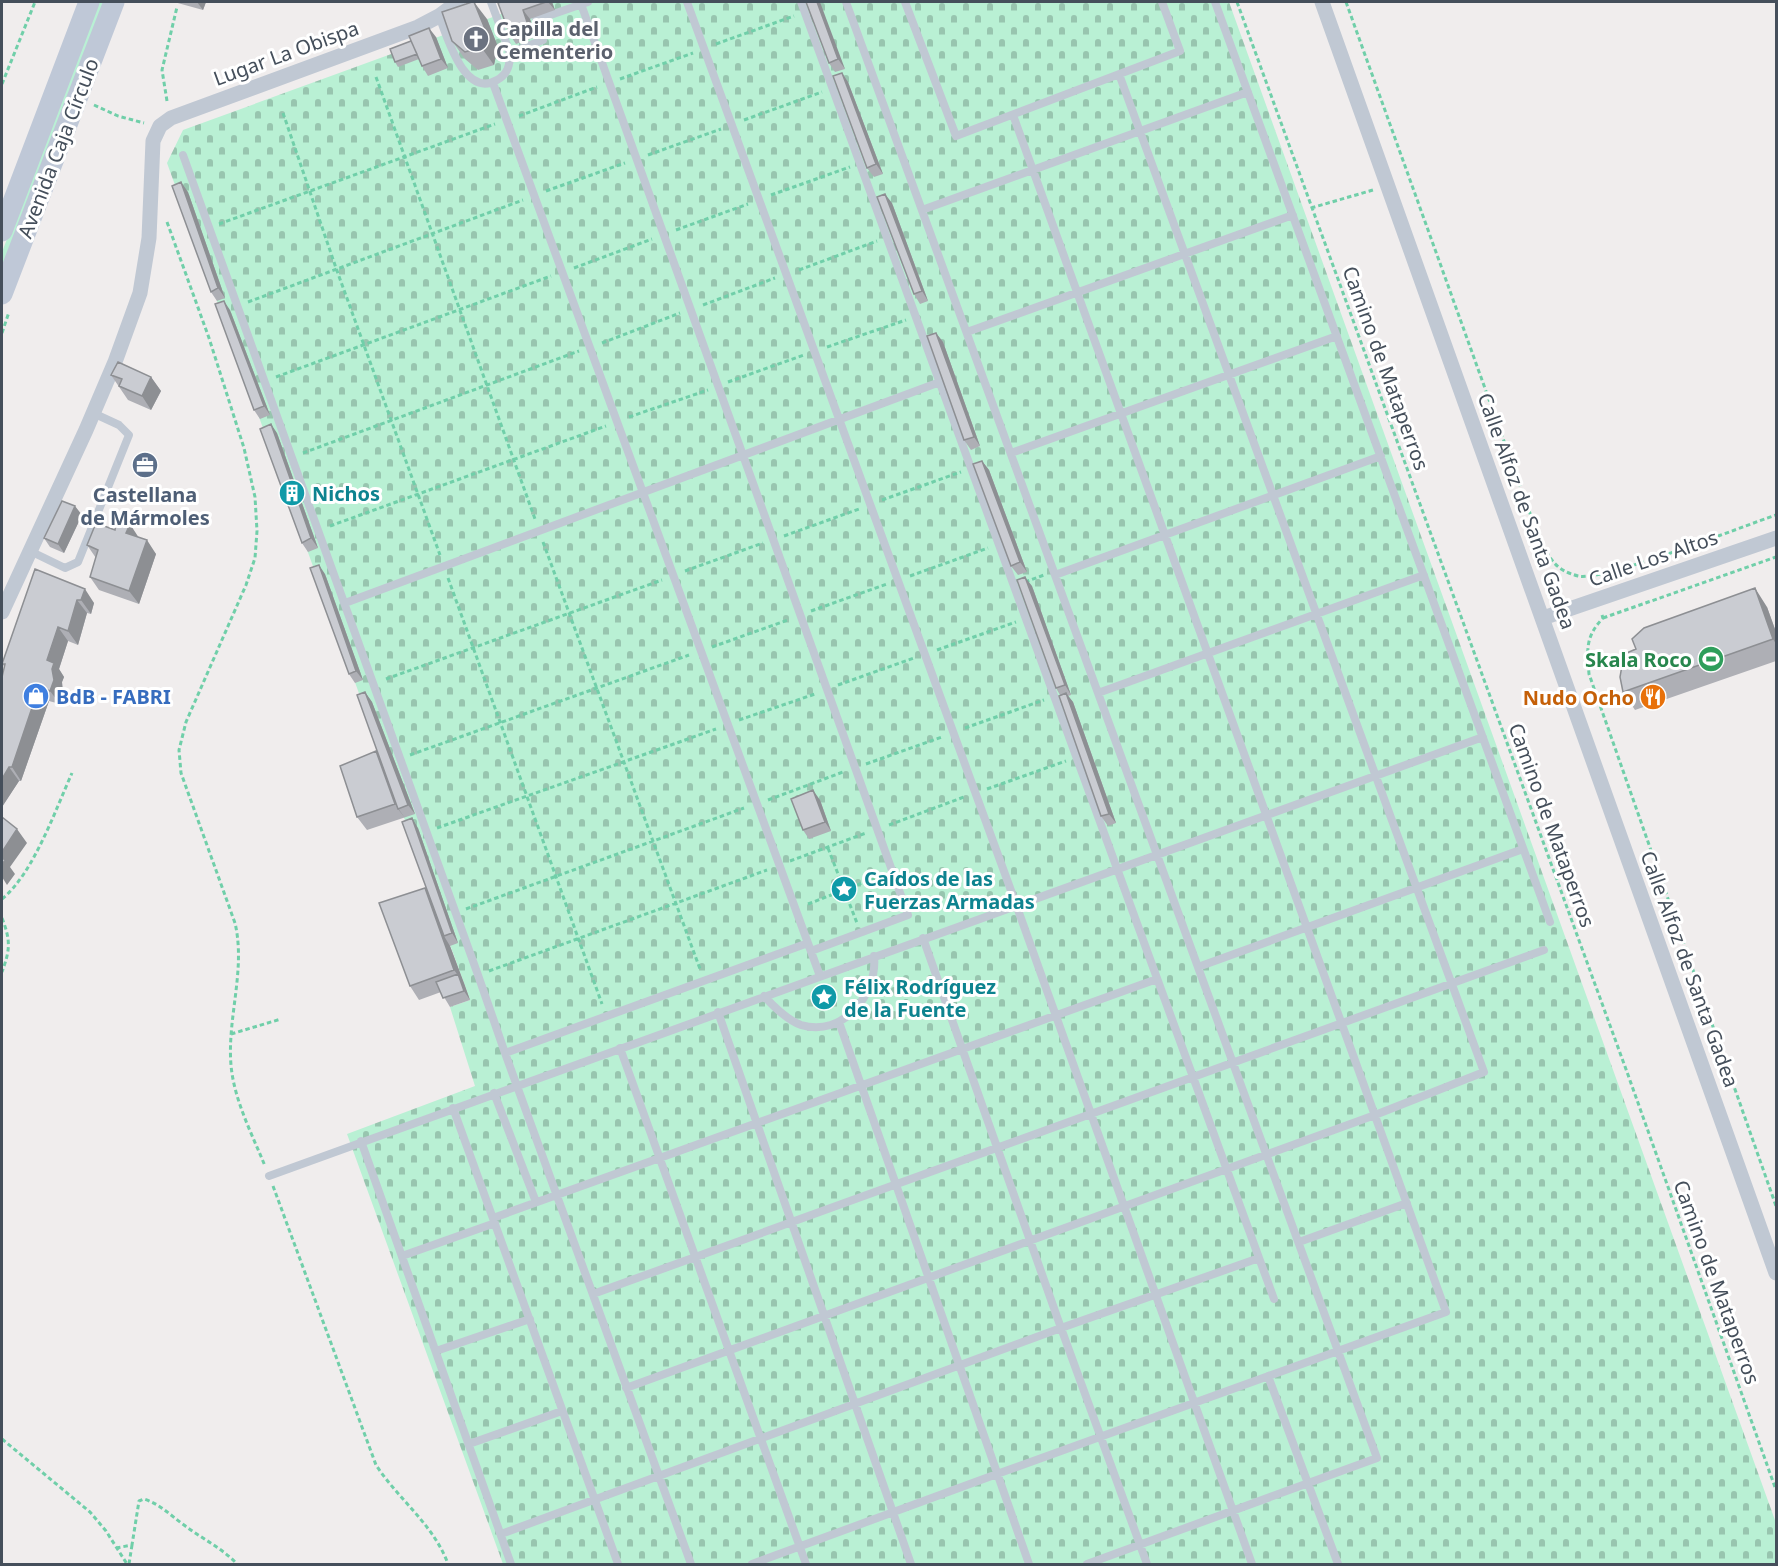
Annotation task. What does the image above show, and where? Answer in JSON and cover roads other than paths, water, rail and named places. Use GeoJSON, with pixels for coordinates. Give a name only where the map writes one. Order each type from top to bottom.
{"type":"FeatureCollection","features":[{"type":"Feature","properties":{"kind":"main road","name":"Avenida Caja Círculo"},"geometry":{"type":"LineString","coordinates":[[2,231],[89,2]]}},
{"type":"Feature","properties":{"kind":"main road","name":"Avenida Caja Círculo"},"geometry":{"type":"LineString","coordinates":[[2,294],[114,2]]}},
{"type":"Feature","properties":{"kind":"street","name":"Lugar La Obispa"},"geometry":{"type":"LineString","coordinates":[[93,413],[115,362],[140,293],[149,238],[153,141],[166,122],[418,27],[439,16],[458,2]]}},
{"type":"Feature","properties":{"kind":"street","name":"Calle Alfoz de Santa Gadea"},"geometry":{"type":"LineString","coordinates":[[1322,2],[1776,1273]]}},
{"type":"Feature","properties":{"kind":"street"},"geometry":{"type":"LineString","coordinates":[[2,612],[93,413]]}},
{"type":"Feature","properties":{"kind":"street","name":"Calle Los Altos"},"geometry":{"type":"LineString","coordinates":[[1543,618],[1776,538]]}},
{"type":"Feature","properties":{"kind":"lane"},"geometry":{"type":"LineString","coordinates":[[439,16],[455,57],[465,72],[477,82],[486,84],[504,75],[508,69],[510,53],[491,2]]}},
{"type":"Feature","properties":{"kind":"lane"},"geometry":{"type":"LineString","coordinates":[[687,2],[1017,907],[1252,1564]]}},
{"type":"Feature","properties":{"kind":"lane"},"geometry":{"type":"LineString","coordinates":[[801,2],[1274,1299]]}},
{"type":"Feature","properties":{"kind":"lane"},"geometry":{"type":"LineString","coordinates":[[846,2],[1377,1458],[1087,1564]]}},
{"type":"Feature","properties":{"kind":"lane"},"geometry":{"type":"LineString","coordinates":[[905,2],[956,136],[1180,51],[1162,2]]}},
{"type":"Feature","properties":{"kind":"lane"},"geometry":{"type":"LineString","coordinates":[[1215,2],[1550,922]]}},
{"type":"Feature","properties":{"kind":"lane"},"geometry":{"type":"LineString","coordinates":[[505,1053],[704,981],[861,933],[908,915],[584,3],[536,20],[543,40],[510,53]]}},
{"type":"Feature","properties":{"kind":"lane"},"geometry":{"type":"LineString","coordinates":[[626,1388],[1375,1115],[1484,1072],[1119,74]]}},
{"type":"Feature","properties":{"kind":"lane"},"geometry":{"type":"LineString","coordinates":[[493,82],[820,976]]}},
{"type":"Feature","properties":{"kind":"lane"},"geometry":{"type":"LineString","coordinates":[[922,210],[1248,92]]}},
{"type":"Feature","properties":{"kind":"lane"},"geometry":{"type":"LineString","coordinates":[[752,1564],[1446,1312],[1013,115]]}},
{"type":"Feature","properties":{"kind":"lane"},"geometry":{"type":"LineString","coordinates":[[183,155],[691,1564]]}},
{"type":"Feature","properties":{"kind":"lane"},"geometry":{"type":"LineString","coordinates":[[967,332],[1293,215]]}},
{"type":"Feature","properties":{"kind":"lane"},"geometry":{"type":"LineString","coordinates":[[1011,453],[1337,336]]}},
{"type":"Feature","properties":{"kind":"lane"},"geometry":{"type":"LineString","coordinates":[[345,603],[940,382]]}},
{"type":"Feature","properties":{"kind":"lane"},"geometry":{"type":"LineString","coordinates":[[30,551],[65,568],[78,562],[129,435],[119,425],[93,413]]}},
{"type":"Feature","properties":{"kind":"lane"},"geometry":{"type":"LineString","coordinates":[[1054,573],[1381,456]]}},
{"type":"Feature","properties":{"kind":"lane"},"geometry":{"type":"LineString","coordinates":[[1098,693],[1424,575]]}},
{"type":"Feature","properties":{"kind":"lane"},"geometry":{"type":"LineString","coordinates":[[269,1176],[1483,737]]}},
{"type":"Feature","properties":{"kind":"lane"},"geometry":{"type":"LineString","coordinates":[[1198,967],[1523,849]]}},
{"type":"Feature","properties":{"kind":"lane"},"geometry":{"type":"LineString","coordinates":[[923,938],[1147,1564]]}},
{"type":"Feature","properties":{"kind":"lane"},"geometry":{"type":"LineString","coordinates":[[592,1294],[1544,950]]}},
{"type":"Feature","properties":{"kind":"lane"},"geometry":{"type":"LineString","coordinates":[[764,996],[800,1025],[820,1027],[839,1023],[858,1006],[867,992],[875,968],[874,956]]}},
{"type":"Feature","properties":{"kind":"lane"},"geometry":{"type":"LineString","coordinates":[[402,1256],[536,1202],[1157,979]]}},
{"type":"Feature","properties":{"kind":"lane"},"geometry":{"type":"LineString","coordinates":[[718,1012],[911,1564]]}},
{"type":"Feature","properties":{"kind":"lane"},"geometry":{"type":"LineString","coordinates":[[839,1023],[1029,1564]]}},
{"type":"Feature","properties":{"kind":"lane"},"geometry":{"type":"LineString","coordinates":[[620,1048],[806,1564]]}},
{"type":"Feature","properties":{"kind":"lane"},"geometry":{"type":"LineString","coordinates":[[494,1093],[536,1202]]}},
{"type":"Feature","properties":{"kind":"lane"},"geometry":{"type":"LineString","coordinates":[[453,1108],[618,1564]]}},
{"type":"Feature","properties":{"kind":"lane"},"geometry":{"type":"LineString","coordinates":[[361,1141],[512,1564]]}},
{"type":"Feature","properties":{"kind":"lane"},"geometry":{"type":"LineString","coordinates":[[1299,1242],[1407,1203]]}},
{"type":"Feature","properties":{"kind":"lane"},"geometry":{"type":"LineString","coordinates":[[501,1534],[657,1475],[1259,1257]]}},
{"type":"Feature","properties":{"kind":"lane"},"geometry":{"type":"LineString","coordinates":[[436,1351],[530,1319]]}},
{"type":"Feature","properties":{"kind":"lane"},"geometry":{"type":"LineString","coordinates":[[1268,1376],[1338,1564]]}},
{"type":"Feature","properties":{"kind":"lane"},"geometry":{"type":"LineString","coordinates":[[469,1444],[562,1411]]}},
{"type":"Feature","properties":{"kind":"place","name":"Capilla del Cementerio"},"geometry":{"type":"Point","coordinates":[476,39]}},
{"type":"Feature","properties":{"kind":"place","name":"Castellana de Mármoles"},"geometry":{"type":"Point","coordinates":[145,465]}},
{"type":"Feature","properties":{"kind":"place","name":"Nichos"},"geometry":{"type":"Point","coordinates":[292,493]}},
{"type":"Feature","properties":{"kind":"place","name":"Skala Roco"},"geometry":{"type":"Point","coordinates":[1711,659]}},
{"type":"Feature","properties":{"kind":"place","name":"BdB - FABRI"},"geometry":{"type":"Point","coordinates":[36,696]}},
{"type":"Feature","properties":{"kind":"place","name":"Nudo Ocho"},"geometry":{"type":"Point","coordinates":[1653,697]}},
{"type":"Feature","properties":{"kind":"place","name":"Caídos de las Fuerzas Armadas"},"geometry":{"type":"Point","coordinates":[844,889]}},
{"type":"Feature","properties":{"kind":"place","name":"Félix Rodríguez de la Fuente"},"geometry":{"type":"Point","coordinates":[824,997]}}]}
